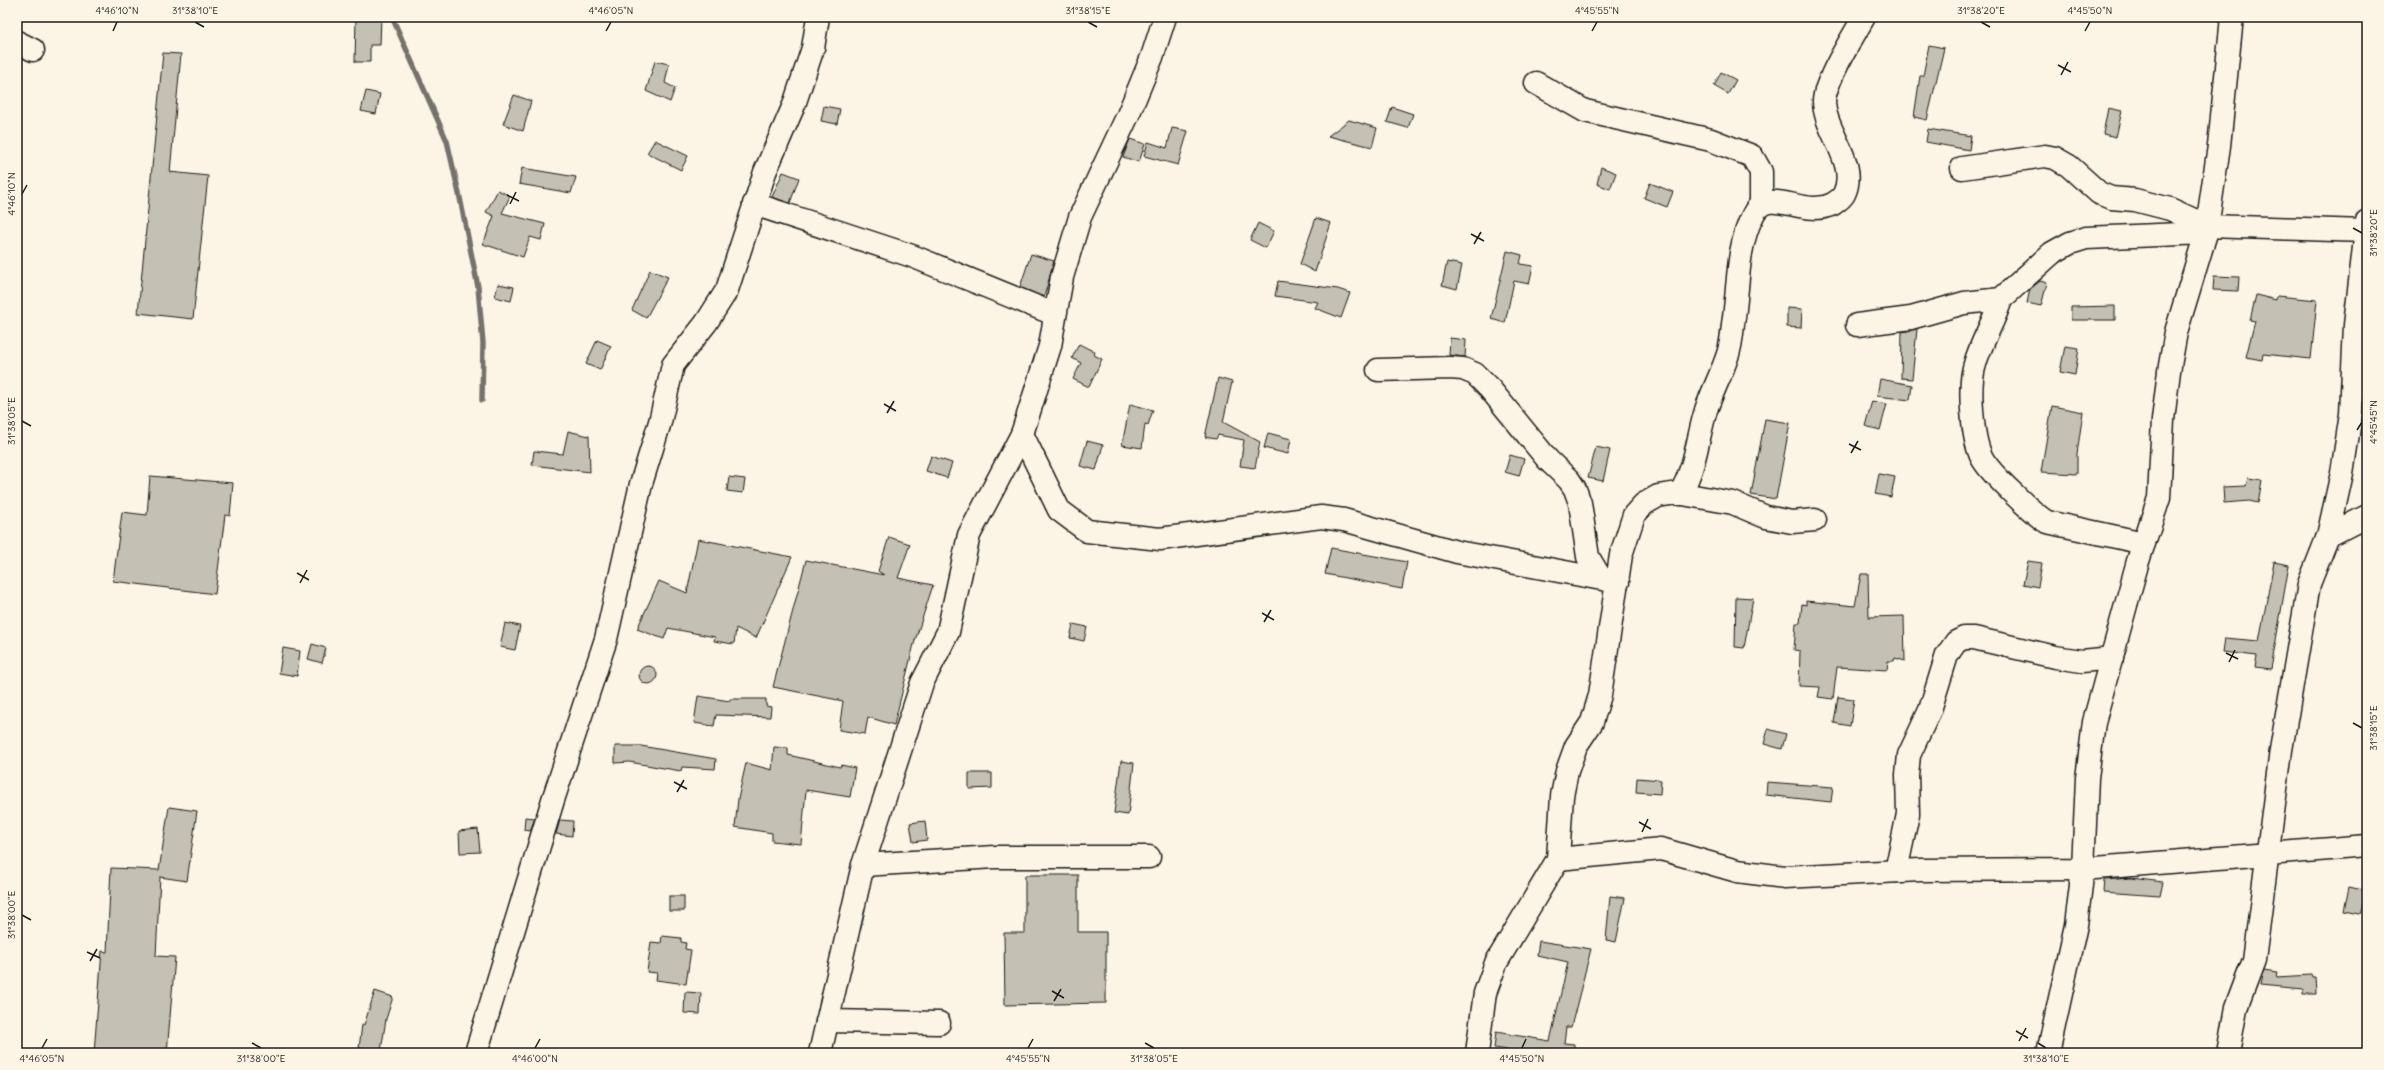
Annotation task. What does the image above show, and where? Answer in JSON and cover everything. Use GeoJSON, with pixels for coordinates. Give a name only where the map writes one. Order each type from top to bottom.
{"type":"FeatureCollection","features":[{"type":"Feature","properties":{"kind":"street"},"geometry":{"type":"LineString","coordinates":[[476,1053],[553,800],[606,639],[641,484],[660,422],[673,365],[706,323],[727,290],[754,204],[794,105],[813,48],[818,17]]}},
{"type":"Feature","properties":{"kind":"street"},"geometry":{"type":"LineString","coordinates":[[820,1053],[863,865],[922,684],[948,632],[969,535],[1022,434],[1050,346],[1054,314],[1062,277],[1080,217],[1134,100],[1152,57],[1165,17]]}},
{"type":"Feature","properties":{"kind":"street"},"geometry":{"type":"LineString","coordinates":[[1680,494],[1691,476],[1705,412],[1728,355],[1738,290],[1742,242],[1753,214],[1762,204],[1770,200],[1813,209],[1826,207],[1836,202],[1844,194],[1846,167],[1827,120],[1824,103],[1825,92],[1864,17]]}},
{"type":"Feature","properties":{"kind":"street"},"geometry":{"type":"LineString","coordinates":[[2048,1053],[2070,959],[2083,869],[2086,778],[2093,729],[2144,543],[2159,498],[2163,420],[2176,332],[2206,230],[2219,146],[2232,17]]}},
{"type":"Feature","properties":{"kind":"street"},"geometry":{"type":"LineString","coordinates":[[1536,83],[1585,111],[1711,140],[1752,156],[1761,172],[1762,204]]}},
{"type":"Feature","properties":{"kind":"street"},"geometry":{"type":"LineString","coordinates":[[1962,168],[2045,156],[2055,158],[2069,166],[2099,193],[2111,198],[2135,200],[2170,209],[2206,230]]}},
{"type":"Feature","properties":{"kind":"street"},"geometry":{"type":"LineString","coordinates":[[754,204],[912,256],[1054,314]]}},
{"type":"Feature","properties":{"kind":"street"},"geometry":{"type":"LineString","coordinates":[[2144,543],[2047,522],[2035,514],[1982,458],[1975,438],[1972,392],[1974,365],[2001,299],[2052,253],[2070,242],[2099,236],[2134,237],[2206,230],[2366,226],[2355,325],[2351,414],[2342,473],[2328,536],[2308,592],[2281,750],[2254,960],[2236,1008],[2228,1053]]}},
{"type":"Feature","properties":{"kind":"street"},"geometry":{"type":"LineString","coordinates":[[1857,326],[1911,318],[1964,303],[2001,299]]}},
{"type":"Feature","properties":{"kind":"street"},"geometry":{"type":"LineString","coordinates":[[1378,370],[1450,368],[1464,369],[1475,374],[1490,389],[1548,460],[1569,480],[1575,488],[1580,503],[1584,540],[1588,558],[1609,580]]}},
{"type":"Feature","properties":{"kind":"street"},"geometry":{"type":"LineString","coordinates":[[1022,434],[1059,510],[1087,531],[1160,539],[1321,517],[1344,520],[1457,552],[1609,580]]}},
{"type":"Feature","properties":{"kind":"street"},"geometry":{"type":"LineString","coordinates":[[1477,1053],[1485,993],[1496,963],[1558,859],[1563,790],[1576,746],[1592,722],[1600,695],[1604,672],[1609,580],[1621,554],[1634,516],[1644,504],[1658,496],[1680,494],[1733,503],[1766,517],[1792,522],[1815,520]]}},
{"type":"Feature","properties":{"kind":"street"},"geometry":{"type":"LineString","coordinates":[[2328,536],[2367,516]]}},
{"type":"Feature","properties":{"kind":"street"},"geometry":{"type":"LineString","coordinates":[[1896,871],[1908,814],[1907,775],[1909,755],[1930,710],[1947,655],[1956,642],[1964,638],[1974,638],[2055,657],[2082,661],[2112,658]]}},
{"type":"Feature","properties":{"kind":"street"},"geometry":{"type":"LineString","coordinates":[[1558,859],[1661,849],[1737,871],[1785,877],[1896,871],[2083,869],[2367,846]]}},
{"type":"Feature","properties":{"kind":"street"},"geometry":{"type":"LineString","coordinates":[[863,865],[994,856],[1149,857]]}},
{"type":"Feature","properties":{"kind":"street"},"geometry":{"type":"LineString","coordinates":[[827,1021],[939,1023]]}},
{"type":"Feature","properties":{"kind":"building"},"geometry":{"type":"Polygon","coordinates":[[[356,17],[381,17],[380,45],[370,45],[370,62],[355,62],[356,17]]]}},
{"type":"Feature","properties":{"kind":"building"},"geometry":{"type":"Polygon","coordinates":[[[1929,45],[1944,48],[1927,120],[1914,117],[1920,76],[1923,76],[1929,45]]]}},
{"type":"Feature","properties":{"kind":"building"},"geometry":{"type":"Polygon","coordinates":[[[163,53],[181,54],[170,172],[208,176],[193,319],[138,313],[163,53]]]}},
{"type":"Feature","properties":{"kind":"building"},"geometry":{"type":"Polygon","coordinates":[[[655,61],[669,64],[665,83],[675,88],[670,102],[646,91],[655,61]]]}},
{"type":"Feature","properties":{"kind":"building"},"geometry":{"type":"Polygon","coordinates":[[[1721,72],[1736,80],[1728,94],[1714,86],[1721,72]]]}},
{"type":"Feature","properties":{"kind":"building"},"geometry":{"type":"Polygon","coordinates":[[[366,91],[380,94],[376,114],[361,111],[366,91]]]}},
{"type":"Feature","properties":{"kind":"building"},"geometry":{"type":"Polygon","coordinates":[[[514,95],[531,101],[523,131],[503,124],[514,95]]]}},
{"type":"Feature","properties":{"kind":"building"},"geometry":{"type":"Polygon","coordinates":[[[824,106],[840,109],[837,124],[821,121],[824,106]]]}},
{"type":"Feature","properties":{"kind":"building"},"geometry":{"type":"Polygon","coordinates":[[[1392,107],[1413,114],[1408,128],[1387,122],[1392,107]]]}},
{"type":"Feature","properties":{"kind":"building"},"geometry":{"type":"Polygon","coordinates":[[[2108,108],[2122,111],[2116,137],[2103,134],[2108,108]]]}},
{"type":"Feature","properties":{"kind":"building"},"geometry":{"type":"Polygon","coordinates":[[[1349,120],[1377,128],[1372,147],[1328,136],[1349,120]]]}},
{"type":"Feature","properties":{"kind":"building"},"geometry":{"type":"Polygon","coordinates":[[[1172,128],[1188,131],[1178,165],[1144,156],[1148,142],[1167,148],[1172,128]]]}},
{"type":"Feature","properties":{"kind":"building"},"geometry":{"type":"Polygon","coordinates":[[[1928,129],[1971,136],[1969,150],[1926,142],[1928,129]]]}},
{"type":"Feature","properties":{"kind":"building"},"geometry":{"type":"Polygon","coordinates":[[[1130,139],[1145,144],[1139,162],[1123,157],[1130,139]]]}},
{"type":"Feature","properties":{"kind":"building"},"geometry":{"type":"Polygon","coordinates":[[[655,140],[688,156],[681,170],[647,153],[655,140]]]}},
{"type":"Feature","properties":{"kind":"building"},"geometry":{"type":"Polygon","coordinates":[[[1601,167],[1616,173],[1610,189],[1597,184],[1601,167]]]}},
{"type":"Feature","properties":{"kind":"building"},"geometry":{"type":"Polygon","coordinates":[[[522,168],[576,177],[571,193],[519,184],[522,168]]]}},
{"type":"Feature","properties":{"kind":"building"},"geometry":{"type":"Polygon","coordinates":[[[783,172],[799,178],[790,203],[772,197],[783,172]]]}},
{"type":"Feature","properties":{"kind":"building"},"geometry":{"type":"Polygon","coordinates":[[[1650,183],[1673,192],[1667,207],[1644,198],[1650,183]]]}},
{"type":"Feature","properties":{"kind":"building"},"geometry":{"type":"Polygon","coordinates":[[[498,190],[510,196],[502,213],[545,224],[541,240],[530,237],[523,257],[483,244],[494,216],[486,212],[498,190]]]}},
{"type":"Feature","properties":{"kind":"building"},"geometry":{"type":"Polygon","coordinates":[[[1316,218],[1331,223],[1315,272],[1300,264],[1316,218]]]}},
{"type":"Feature","properties":{"kind":"building"},"geometry":{"type":"Polygon","coordinates":[[[1258,223],[1274,231],[1266,248],[1250,240],[1258,223]]]}},
{"type":"Feature","properties":{"kind":"building"},"geometry":{"type":"Polygon","coordinates":[[[1507,251],[1522,255],[1520,264],[1533,266],[1529,284],[1514,281],[1505,323],[1491,319],[1507,251]]]}},
{"type":"Feature","properties":{"kind":"building"},"geometry":{"type":"Polygon","coordinates":[[[1031,254],[1054,261],[1044,297],[1020,287],[1031,254]]]}},
{"type":"Feature","properties":{"kind":"building"},"geometry":{"type":"Polygon","coordinates":[[[1447,262],[1462,265],[1457,289],[1442,285],[1447,262]]]}},
{"type":"Feature","properties":{"kind":"building"},"geometry":{"type":"Polygon","coordinates":[[[650,270],[668,277],[646,318],[632,310],[650,270]]]}},
{"type":"Feature","properties":{"kind":"building"},"geometry":{"type":"Polygon","coordinates":[[[2214,276],[2239,277],[2238,291],[2213,290],[2214,276]]]}},
{"type":"Feature","properties":{"kind":"building"},"geometry":{"type":"Polygon","coordinates":[[[1278,281],[1338,289],[1350,293],[1341,318],[1315,308],[1318,302],[1275,296],[1278,281]]]}},
{"type":"Feature","properties":{"kind":"building"},"geometry":{"type":"Polygon","coordinates":[[[2040,281],[2047,283],[2041,306],[2027,303],[2030,289],[2040,281]]]}},
{"type":"Feature","properties":{"kind":"building"},"geometry":{"type":"Polygon","coordinates":[[[498,284],[514,287],[511,301],[495,297],[498,284]]]}},
{"type":"Feature","properties":{"kind":"building"},"geometry":{"type":"Polygon","coordinates":[[[2256,295],[2276,300],[2277,296],[2317,300],[2311,359],[2263,354],[2262,360],[2246,357],[2255,321],[2250,320],[2256,295]]]}},
{"type":"Feature","properties":{"kind":"building"},"geometry":{"type":"Polygon","coordinates":[[[2115,306],[2115,320],[2071,320],[2071,307],[2115,306]]]}},
{"type":"Feature","properties":{"kind":"building"},"geometry":{"type":"Polygon","coordinates":[[[1787,308],[1802,309],[1801,328],[1787,327],[1787,308]]]}},
{"type":"Feature","properties":{"kind":"building"},"geometry":{"type":"Polygon","coordinates":[[[1917,329],[1912,379],[1901,378],[1902,332],[1917,329]]]}},
{"type":"Feature","properties":{"kind":"building"},"geometry":{"type":"Polygon","coordinates":[[[1450,338],[1466,340],[1465,357],[1449,355],[1450,338]]]}},
{"type":"Feature","properties":{"kind":"building"},"geometry":{"type":"Polygon","coordinates":[[[597,340],[611,346],[600,370],[586,364],[597,340]]]}},
{"type":"Feature","properties":{"kind":"building"},"geometry":{"type":"Polygon","coordinates":[[[1079,344],[1095,352],[1094,355],[1102,359],[1089,387],[1073,379],[1081,363],[1072,358],[1079,344]]]}},
{"type":"Feature","properties":{"kind":"building"},"geometry":{"type":"Polygon","coordinates":[[[2065,346],[2079,348],[2075,375],[2060,372],[2065,346]]]}},
{"type":"Feature","properties":{"kind":"building"},"geometry":{"type":"Polygon","coordinates":[[[1218,378],[1232,382],[1223,422],[1260,442],[1255,468],[1240,466],[1244,440],[1218,435],[1216,439],[1205,437],[1218,378]]]}},
{"type":"Feature","properties":{"kind":"building"},"geometry":{"type":"Polygon","coordinates":[[[1880,379],[1912,385],[1910,400],[1877,396],[1880,379]]]}},
{"type":"Feature","properties":{"kind":"building"},"geometry":{"type":"Polygon","coordinates":[[[1872,401],[1887,404],[1880,430],[1865,426],[1872,401]]]}},
{"type":"Feature","properties":{"kind":"building"},"geometry":{"type":"Polygon","coordinates":[[[1130,404],[1153,410],[1148,425],[1145,424],[1142,448],[1122,445],[1130,404]]]}},
{"type":"Feature","properties":{"kind":"building"},"geometry":{"type":"Polygon","coordinates":[[[2052,406],[2083,412],[2077,454],[2077,474],[2041,472],[2052,406]]]}},
{"type":"Feature","properties":{"kind":"building"},"geometry":{"type":"Polygon","coordinates":[[[1765,419],[1790,423],[1776,499],[1751,495],[1765,419]]]}},
{"type":"Feature","properties":{"kind":"building"},"geometry":{"type":"Polygon","coordinates":[[[568,431],[589,436],[590,472],[532,465],[534,451],[563,454],[568,431]]]}},
{"type":"Feature","properties":{"kind":"building"},"geometry":{"type":"Polygon","coordinates":[[[1268,433],[1291,439],[1288,454],[1264,448],[1268,433]]]}},
{"type":"Feature","properties":{"kind":"building"},"geometry":{"type":"Polygon","coordinates":[[[1087,441],[1103,445],[1096,470],[1080,466],[1087,441]]]}},
{"type":"Feature","properties":{"kind":"building"},"geometry":{"type":"Polygon","coordinates":[[[1596,447],[1610,450],[1603,481],[1588,478],[1596,447]]]}},
{"type":"Feature","properties":{"kind":"building"},"geometry":{"type":"Polygon","coordinates":[[[1510,455],[1524,459],[1519,476],[1505,472],[1510,455]]]}},
{"type":"Feature","properties":{"kind":"building"},"geometry":{"type":"Polygon","coordinates":[[[931,456],[952,463],[947,478],[926,471],[931,456]]]}},
{"type":"Feature","properties":{"kind":"building"},"geometry":{"type":"Polygon","coordinates":[[[1879,474],[1895,477],[1891,497],[1875,494],[1879,474]]]}},
{"type":"Feature","properties":{"kind":"building"},"geometry":{"type":"Polygon","coordinates":[[[150,476],[233,483],[230,516],[225,515],[215,594],[113,581],[122,512],[147,515],[150,476]]]}},
{"type":"Feature","properties":{"kind":"building"},"geometry":{"type":"Polygon","coordinates":[[[729,477],[745,479],[743,493],[727,491],[729,477]]]}},
{"type":"Feature","properties":{"kind":"building"},"geometry":{"type":"Polygon","coordinates":[[[2248,478],[2262,480],[2258,503],[2249,501],[2224,503],[2223,487],[2246,486],[2248,478]]]}},
{"type":"Feature","properties":{"kind":"building"},"geometry":{"type":"Polygon","coordinates":[[[889,537],[910,544],[898,578],[933,585],[914,644],[894,725],[868,717],[865,734],[839,730],[843,701],[773,687],[806,560],[884,575],[878,571],[889,537]]]}},
{"type":"Feature","properties":{"kind":"building"},"geometry":{"type":"Polygon","coordinates":[[[698,539],[792,557],[756,638],[736,628],[734,644],[714,641],[715,637],[668,628],[664,639],[637,629],[659,581],[687,593],[698,539]]]}},
{"type":"Feature","properties":{"kind":"building"},"geometry":{"type":"Polygon","coordinates":[[[1331,548],[1407,562],[1402,589],[1325,574],[1331,548]]]}},
{"type":"Feature","properties":{"kind":"building"},"geometry":{"type":"Polygon","coordinates":[[[2028,561],[2042,563],[2038,587],[2023,584],[2028,561]]]}},
{"type":"Feature","properties":{"kind":"building"},"geometry":{"type":"Polygon","coordinates":[[[2274,562],[2289,565],[2271,669],[2255,667],[2257,656],[2223,652],[2225,638],[2259,641],[2274,562]]]}},
{"type":"Feature","properties":{"kind":"building"},"geometry":{"type":"Polygon","coordinates":[[[1861,574],[1868,574],[1869,617],[1904,616],[1905,661],[1895,658],[1894,661],[1888,661],[1887,670],[1837,667],[1833,699],[1818,697],[1820,687],[1799,686],[1800,651],[1794,650],[1796,623],[1800,623],[1802,604],[1806,605],[1806,601],[1855,606],[1861,574]]]}},
{"type":"Feature","properties":{"kind":"building"},"geometry":{"type":"Polygon","coordinates":[[[1736,597],[1753,598],[1744,648],[1735,647],[1736,597]]]}},
{"type":"Feature","properties":{"kind":"building"},"geometry":{"type":"Polygon","coordinates":[[[505,623],[520,626],[515,650],[500,647],[505,623]]]}},
{"type":"Feature","properties":{"kind":"building"},"geometry":{"type":"Polygon","coordinates":[[[1073,624],[1087,627],[1084,641],[1070,638],[1073,624]]]}},
{"type":"Feature","properties":{"kind":"building"},"geometry":{"type":"Polygon","coordinates":[[[312,644],[326,648],[322,663],[308,659],[312,644]]]}},
{"type":"Feature","properties":{"kind":"building"},"geometry":{"type":"Polygon","coordinates":[[[283,648],[300,651],[297,676],[279,673],[283,648]]]}},
{"type":"Feature","properties":{"kind":"building"},"geometry":{"type":"Polygon","coordinates":[[[648,666],[654,669],[657,675],[654,681],[648,684],[642,681],[639,675],[642,669],[648,666]]]}},
{"type":"Feature","properties":{"kind":"building"},"geometry":{"type":"Polygon","coordinates":[[[698,696],[730,701],[730,699],[766,699],[766,706],[771,707],[770,717],[716,715],[714,726],[694,723],[698,696]]]}},
{"type":"Feature","properties":{"kind":"building"},"geometry":{"type":"Polygon","coordinates":[[[1838,697],[1854,699],[1850,726],[1834,723],[1838,697]]]}},
{"type":"Feature","properties":{"kind":"building"},"geometry":{"type":"Polygon","coordinates":[[[1768,729],[1786,734],[1782,749],[1764,744],[1768,729]]]}},
{"type":"Feature","properties":{"kind":"building"},"geometry":{"type":"Polygon","coordinates":[[[615,746],[641,746],[716,759],[715,769],[682,767],[681,771],[629,762],[615,763],[615,746]]]}},
{"type":"Feature","properties":{"kind":"building"},"geometry":{"type":"Polygon","coordinates":[[[774,747],[788,748],[788,755],[840,767],[841,765],[855,768],[850,797],[806,790],[801,844],[772,841],[772,833],[735,827],[738,799],[746,763],[772,770],[774,747]]]}},
{"type":"Feature","properties":{"kind":"building"},"geometry":{"type":"Polygon","coordinates":[[[1121,761],[1134,763],[1128,815],[1114,813],[1121,761]]]}},
{"type":"Feature","properties":{"kind":"building"},"geometry":{"type":"Polygon","coordinates":[[[969,773],[992,773],[992,788],[969,789],[969,773]]]}},
{"type":"Feature","properties":{"kind":"building"},"geometry":{"type":"Polygon","coordinates":[[[1637,778],[1661,780],[1660,794],[1636,792],[1637,778]]]}},
{"type":"Feature","properties":{"kind":"building"},"geometry":{"type":"Polygon","coordinates":[[[1767,782],[1833,787],[1831,802],[1766,795],[1767,782]]]}},
{"type":"Feature","properties":{"kind":"building"},"geometry":{"type":"Polygon","coordinates":[[[169,807],[197,811],[187,881],[160,877],[156,956],[175,957],[167,1053],[94,1053],[102,951],[107,952],[111,868],[159,870],[169,807]]]}},
{"type":"Feature","properties":{"kind":"building"},"geometry":{"type":"Polygon","coordinates":[[[525,817],[535,818],[530,831],[524,830],[525,817]]]}},
{"type":"Feature","properties":{"kind":"building"},"geometry":{"type":"Polygon","coordinates":[[[560,820],[573,821],[572,836],[556,834],[560,820]]]}},
{"type":"Feature","properties":{"kind":"building"},"geometry":{"type":"Polygon","coordinates":[[[925,821],[927,840],[913,842],[910,823],[925,821]]]}},
{"type":"Feature","properties":{"kind":"building"},"geometry":{"type":"Polygon","coordinates":[[[478,829],[480,852],[460,853],[459,831],[478,829]]]}},
{"type":"Feature","properties":{"kind":"building"},"geometry":{"type":"Polygon","coordinates":[[[1025,875],[1078,875],[1078,932],[1106,932],[1106,1003],[1005,1005],[1004,933],[1025,933],[1025,875]]]}},
{"type":"Feature","properties":{"kind":"building"},"geometry":{"type":"Polygon","coordinates":[[[2131,878],[2163,882],[2160,896],[2103,892],[2104,880],[2131,878]]]}},
{"type":"Feature","properties":{"kind":"building"},"geometry":{"type":"Polygon","coordinates":[[[2349,887],[2367,891],[2367,906],[2362,905],[2359,914],[2344,911],[2349,887]]]}},
{"type":"Feature","properties":{"kind":"building"},"geometry":{"type":"Polygon","coordinates":[[[669,896],[684,896],[684,911],[669,911],[669,896]]]}},
{"type":"Feature","properties":{"kind":"building"},"geometry":{"type":"Polygon","coordinates":[[[1610,896],[1625,898],[1616,942],[1606,940],[1610,896]]]}},
{"type":"Feature","properties":{"kind":"building"},"geometry":{"type":"Polygon","coordinates":[[[662,936],[681,938],[681,942],[686,943],[685,949],[691,950],[686,984],[656,980],[657,973],[647,972],[651,942],[661,943],[662,936]]]}},
{"type":"Feature","properties":{"kind":"building"},"geometry":{"type":"Polygon","coordinates":[[[1539,941],[1591,949],[1571,1027],[1566,1027],[1564,1043],[1574,1044],[1574,1053],[1531,1053],[1494,1048],[1496,1032],[1550,1041],[1568,962],[1537,955],[1539,941]]]}},
{"type":"Feature","properties":{"kind":"building"},"geometry":{"type":"Polygon","coordinates":[[[2263,970],[2278,972],[2277,977],[2312,975],[2313,978],[2316,978],[2317,994],[2302,994],[2302,989],[2260,985],[2263,970]]]}},
{"type":"Feature","properties":{"kind":"building"},"geometry":{"type":"Polygon","coordinates":[[[375,991],[393,997],[386,1019],[381,1051],[359,1048],[362,1025],[364,1025],[375,991]]]}},
{"type":"Feature","properties":{"kind":"building"},"geometry":{"type":"Polygon","coordinates":[[[685,992],[701,993],[700,1014],[684,1013],[685,992]]]}},
{"type":"Feature","properties":{"kind":"waterway"},"geometry":{"type":"LineString","coordinates":[[392,17],[447,141],[478,287],[483,343],[482,400]]}}]}
